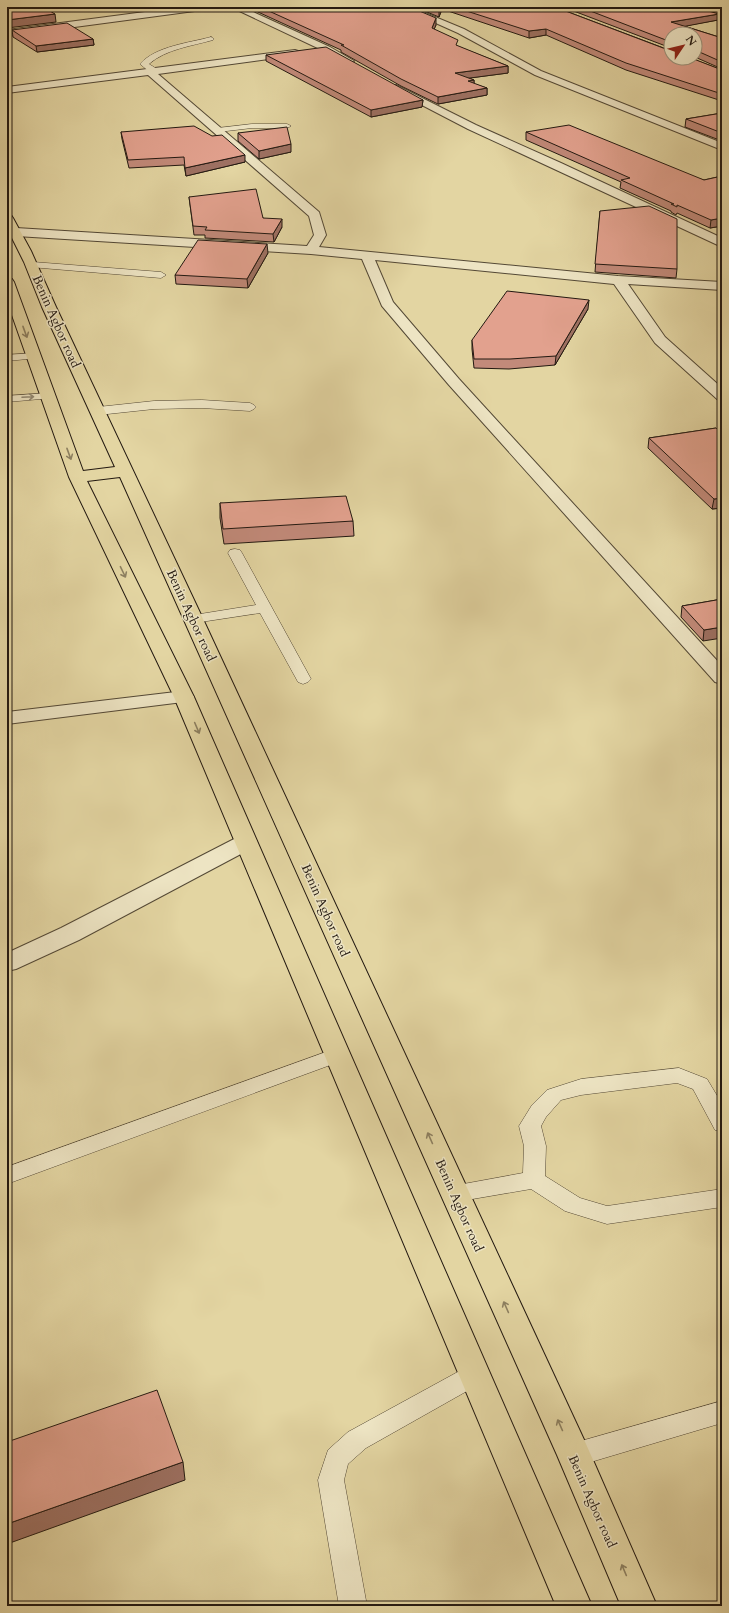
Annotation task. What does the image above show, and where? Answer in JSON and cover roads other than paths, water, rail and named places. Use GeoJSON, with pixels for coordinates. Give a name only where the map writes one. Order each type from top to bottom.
{"type":"FeatureCollection","features":[{"type":"Feature","properties":{"kind":"highway","name":"Benin Agbor road"},"geometry":{"type":"LineString","coordinates":[[12,225],[32,265],[49,307],[194,619],[574,1455],[639,1606]]}},
{"type":"Feature","properties":{"kind":"highway"},"geometry":{"type":"LineString","coordinates":[[10,296],[34,356],[77,477],[184,697],[574,1606]]}},
{"type":"Feature","properties":{"kind":"highway"},"geometry":{"type":"LineString","coordinates":[[77,477],[125,471]]}},
{"type":"Feature","properties":{"kind":"street"},"geometry":{"type":"LineString","coordinates":[[7,33],[202,7]]}},
{"type":"Feature","properties":{"kind":"street"},"geometry":{"type":"LineString","coordinates":[[235,7],[328,49],[355,65]]}},
{"type":"Feature","properties":{"kind":"street"},"geometry":{"type":"LineString","coordinates":[[404,7],[461,31],[488,48],[538,73],[722,147]]}},
{"type":"Feature","properties":{"kind":"street"},"geometry":{"type":"LineString","coordinates":[[706,7],[722,13]]}},
{"type":"Feature","properties":{"kind":"street"},"geometry":{"type":"LineString","coordinates":[[7,90],[328,49]]}},
{"type":"Feature","properties":{"kind":"street"},"geometry":{"type":"LineString","coordinates":[[151,71],[315,215],[320,235],[311,250]]}},
{"type":"Feature","properties":{"kind":"street"},"geometry":{"type":"LineString","coordinates":[[390,85],[472,127],[557,165],[722,243]]}},
{"type":"Feature","properties":{"kind":"street"},"geometry":{"type":"LineString","coordinates":[[12,225],[94,236],[311,250],[618,280],[722,286]]}},
{"type":"Feature","properties":{"kind":"street"},"geometry":{"type":"LineString","coordinates":[[367,256],[387,303],[454,382],[722,678]]}},
{"type":"Feature","properties":{"kind":"street"},"geometry":{"type":"LineString","coordinates":[[618,280],[660,340],[716,386],[722,396]]}},
{"type":"Feature","properties":{"kind":"street"},"geometry":{"type":"LineString","coordinates":[[7,718],[184,697]]}},
{"type":"Feature","properties":{"kind":"street"},"geometry":{"type":"LineString","coordinates":[[7,963],[70,934],[246,842]]}},
{"type":"Feature","properties":{"kind":"lane"},"geometry":{"type":"LineString","coordinates":[[151,71],[144,64],[147,61],[176,48],[211,40]]}},
{"type":"Feature","properties":{"kind":"lane"},"geometry":{"type":"LineString","coordinates":[[218,130],[242,127],[287,126]]}},
{"type":"Feature","properties":{"kind":"lane"},"geometry":{"type":"LineString","coordinates":[[32,265],[162,274]]}},
{"type":"Feature","properties":{"kind":"lane"},"geometry":{"type":"LineString","coordinates":[[7,358],[34,356]]}},
{"type":"Feature","properties":{"kind":"lane"},"geometry":{"type":"LineString","coordinates":[[7,398],[48,396]]}},
{"type":"Feature","properties":{"kind":"lane"},"geometry":{"type":"LineString","coordinates":[[98,411],[154,405],[202,404],[250,407]]}},
{"type":"Feature","properties":{"kind":"lane"},"geometry":{"type":"LineString","coordinates":[[235,552],[303,679]]}},
{"type":"Feature","properties":{"kind":"lane"},"geometry":{"type":"LineString","coordinates":[[194,619],[264,608]]}},
{"type":"Feature","properties":{"kind":"lane"},"geometry":{"type":"LineString","coordinates":[[7,1176],[337,1055]]}},
{"type":"Feature","properties":{"kind":"lane"},"geometry":{"type":"LineString","coordinates":[[534,1180],[535,1146],[530,1126],[539,1111],[554,1095],[581,1088],[679,1075],[700,1084],[722,1124]]}},
{"type":"Feature","properties":{"kind":"lane"},"geometry":{"type":"LineString","coordinates":[[455,1193],[534,1180],[573,1205],[607,1215],[722,1198]]}},
{"type":"Feature","properties":{"kind":"lane"},"geometry":{"type":"LineString","coordinates":[[353,1606],[330,1480],[337,1458],[357,1440],[474,1375]]}},
{"type":"Feature","properties":{"kind":"lane"},"geometry":{"type":"LineString","coordinates":[[574,1455],[722,1412]]}}]}
